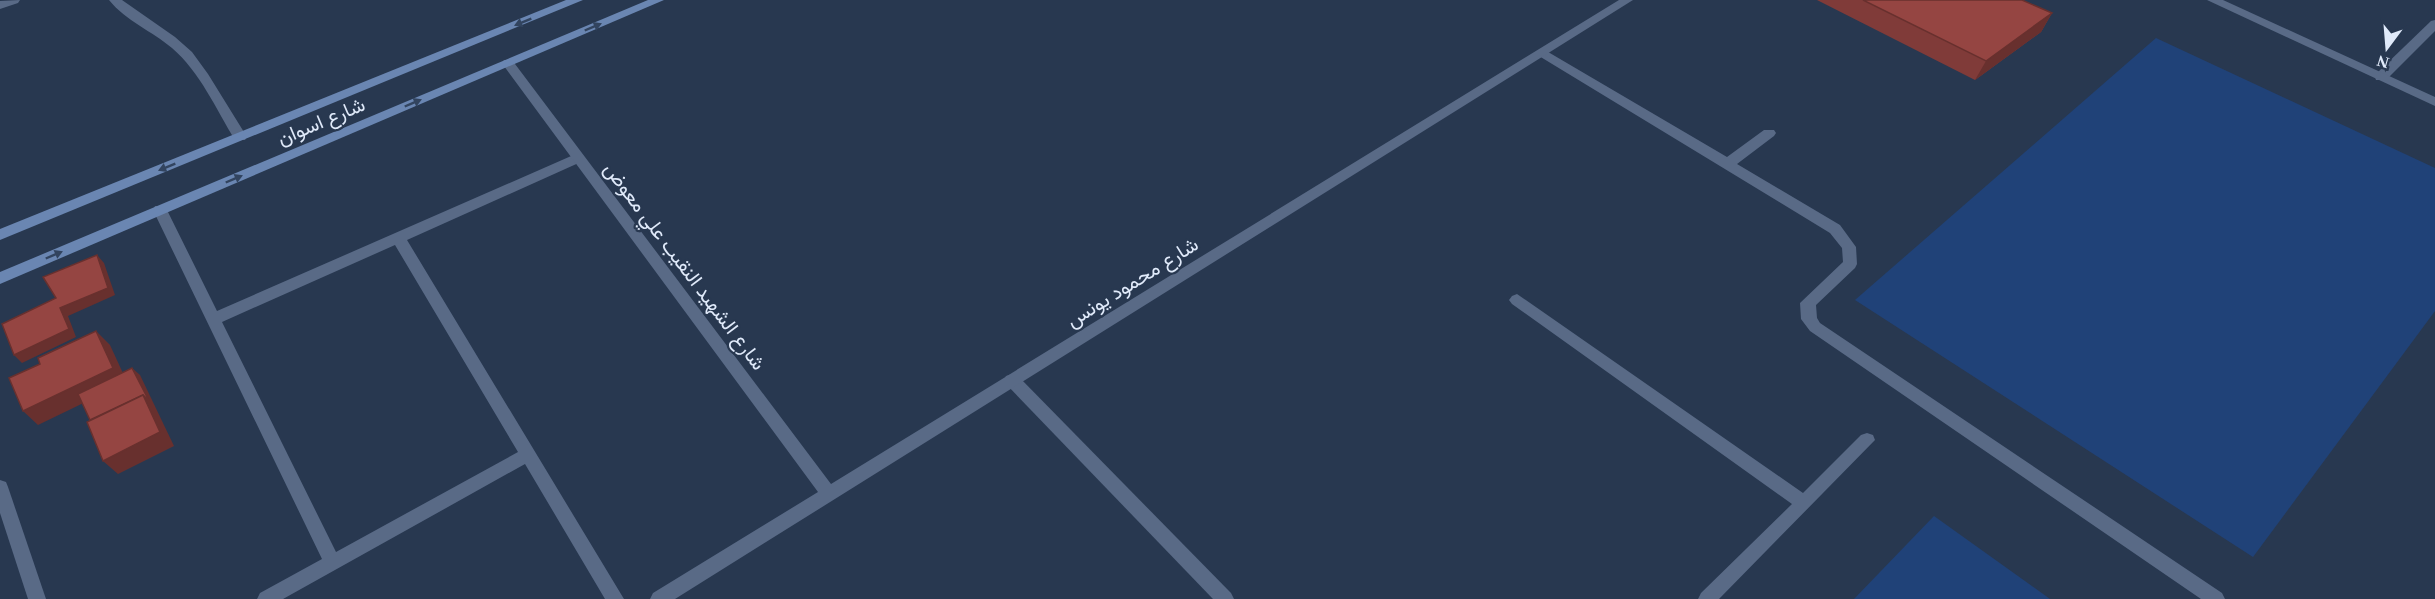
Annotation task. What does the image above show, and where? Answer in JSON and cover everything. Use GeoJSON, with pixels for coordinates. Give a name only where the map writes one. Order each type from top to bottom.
{"type":"FeatureCollection","features":[{"type":"Feature","properties":{"kind":"street"},"geometry":{"type":"LineString","coordinates":[[0,5],[14,0]]}},
{"type":"Feature","properties":{"kind":"street"},"geometry":{"type":"LineString","coordinates":[[115,0],[131,15],[170,40],[188,56],[240,138]]}},
{"type":"Feature","properties":{"kind":"street","name":"شارع اسوان"},"geometry":{"type":"LineString","coordinates":[[0,236],[577,0]]}},
{"type":"Feature","properties":{"kind":"street","name":"شارع اسوان"},"geometry":{"type":"LineString","coordinates":[[0,278],[658,0]]}},
{"type":"Feature","properties":{"kind":"street"},"geometry":{"type":"LineString","coordinates":[[2213,0],[2435,102]]}},
{"type":"Feature","properties":{"kind":"street","name":"شارع محمود يونس"},"geometry":{"type":"LineString","coordinates":[[659,599],[1543,53],[1618,2]]}},
{"type":"Feature","properties":{"kind":"street"},"geometry":{"type":"LineString","coordinates":[[2381,77],[2435,24]]}},
{"type":"Feature","properties":{"kind":"street"},"geometry":{"type":"LineString","coordinates":[[1543,53],[1835,229],[1850,246],[1850,264],[1808,303],[1809,319],[1822,334],[2216,599]]}},
{"type":"Feature","properties":{"kind":"street","name":"شارع الشهيد النقيب علي معوض"},"geometry":{"type":"LineString","coordinates":[[508,63],[829,494]]}},
{"type":"Feature","properties":{"kind":"street"},"geometry":{"type":"LineString","coordinates":[[1727,164],[1770,133]]}},
{"type":"Feature","properties":{"kind":"street"},"geometry":{"type":"LineString","coordinates":[[214,319],[578,158]]}},
{"type":"Feature","properties":{"kind":"street"},"geometry":{"type":"LineString","coordinates":[[160,210],[333,562]]}},
{"type":"Feature","properties":{"kind":"street"},"geometry":{"type":"LineString","coordinates":[[398,237],[615,599]]}},
{"type":"Feature","properties":{"kind":"street"},"geometry":{"type":"LineString","coordinates":[[1517,300],[1804,503]]}},
{"type":"Feature","properties":{"kind":"street"},"geometry":{"type":"LineString","coordinates":[[1012,380],[1225,599]]}},
{"type":"Feature","properties":{"kind":"street"},"geometry":{"type":"LineString","coordinates":[[1707,599],[1867,440]]}},
{"type":"Feature","properties":{"kind":"street"},"geometry":{"type":"LineString","coordinates":[[266,599],[527,455]]}},
{"type":"Feature","properties":{"kind":"street"},"geometry":{"type":"LineString","coordinates":[[0,487],[37,599]]}},
{"type":"Feature","properties":{"kind":"shaded area"},"geometry":{"type":"Polygon","coordinates":[[[2156,38],[2435,168],[2435,311],[2253,557],[1855,300],[2156,38]]]}},
{"type":"Feature","properties":{"kind":"shaded area"},"geometry":{"type":"Polygon","coordinates":[[[1934,516],[2050,599],[1854,599],[1934,516]]]}},
{"type":"Feature","properties":{"kind":"building"},"geometry":{"type":"Polygon","coordinates":[[[1863,0],[2022,0],[2052,13],[1986,61],[1863,0]]]}},
{"type":"Feature","properties":{"kind":"building"},"geometry":{"type":"Polygon","coordinates":[[[97,255],[108,288],[60,308],[69,329],[14,355],[2,324],[56,298],[43,277],[97,255]]]}},
{"type":"Feature","properties":{"kind":"building"},"geometry":{"type":"Polygon","coordinates":[[[96,331],[113,368],[23,411],[9,378],[40,364],[38,358],[96,331]]]}},
{"type":"Feature","properties":{"kind":"building"},"geometry":{"type":"Polygon","coordinates":[[[132,368],[149,401],[143,395],[90,420],[78,394],[132,368]]]}},
{"type":"Feature","properties":{"kind":"building"},"geometry":{"type":"Polygon","coordinates":[[[143,395],[160,432],[103,461],[87,422],[143,395]]]}}]}
